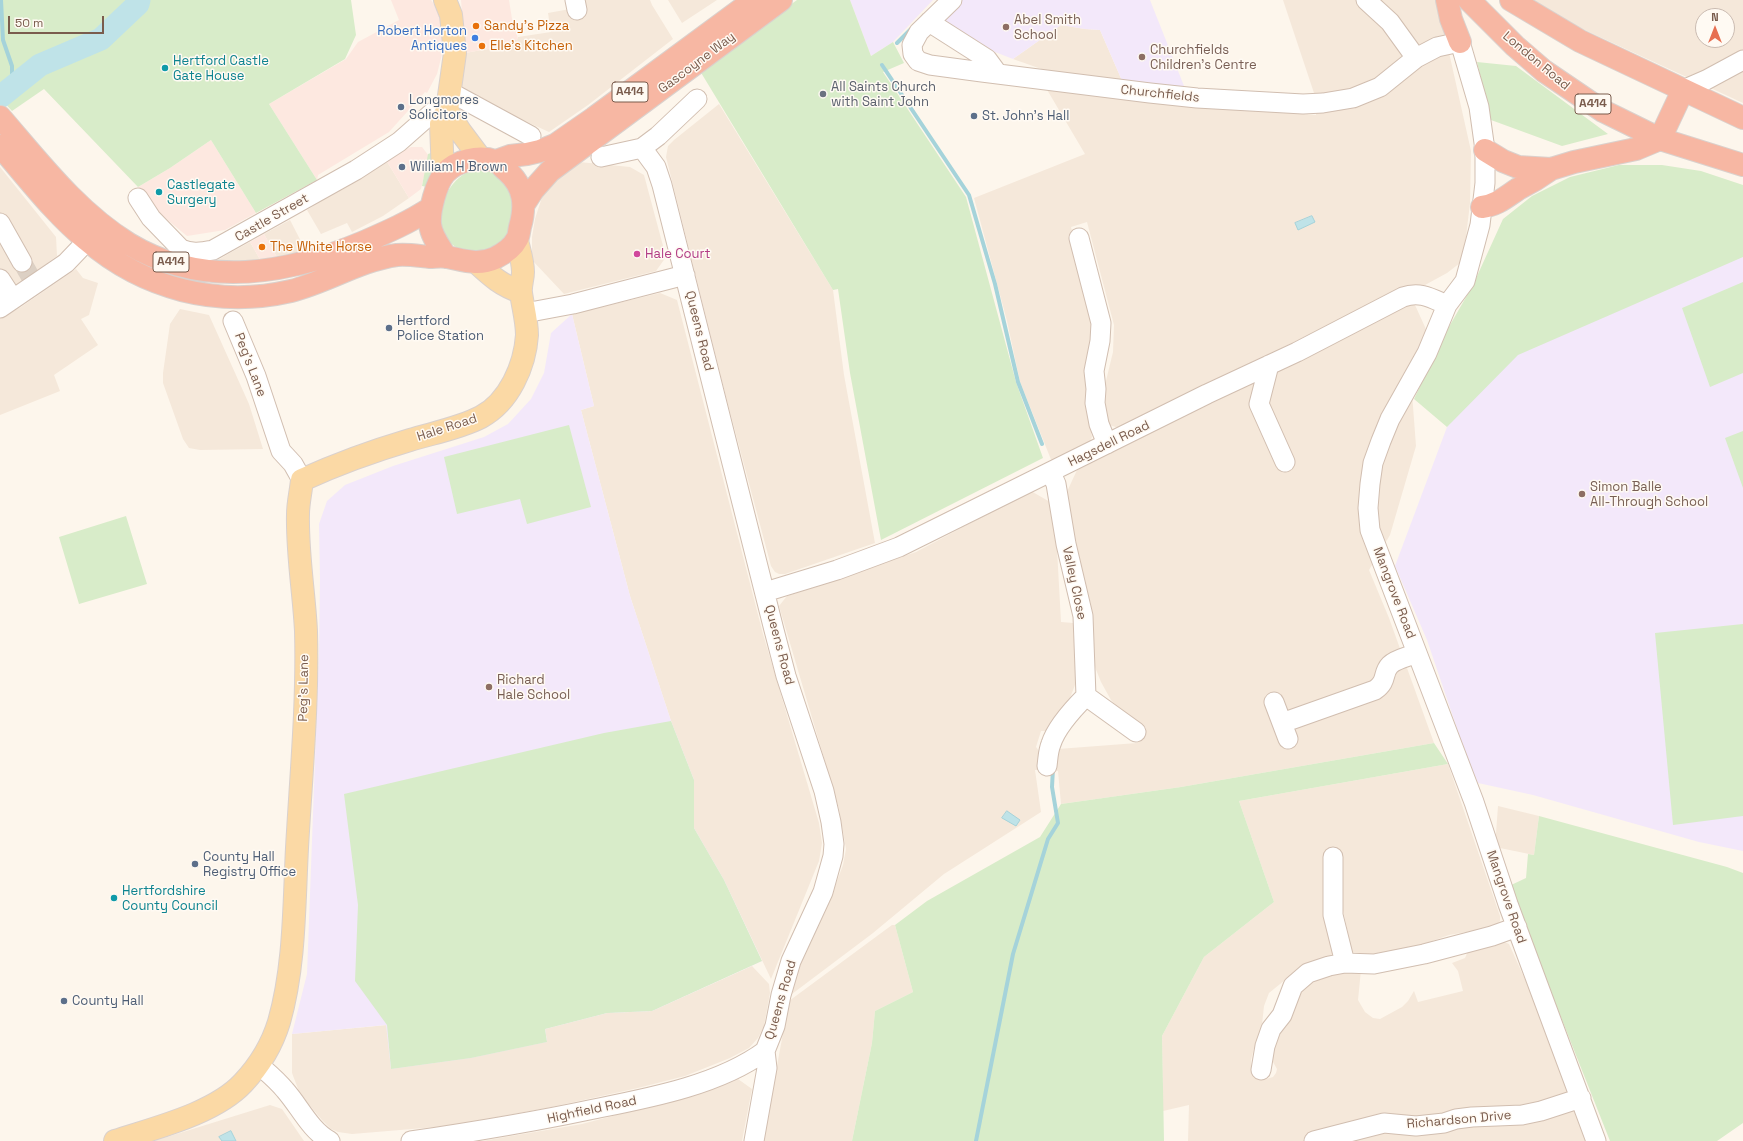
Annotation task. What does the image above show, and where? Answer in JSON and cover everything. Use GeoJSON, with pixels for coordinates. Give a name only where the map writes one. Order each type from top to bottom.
{"type":"FeatureCollection","features":[{"type":"Feature","properties":{"kind":"highway","name":"Gascoyne Way"},"geometry":{"type":"LineString","coordinates":[[488,160],[527,154],[555,145],[754,0]]}},
{"type":"Feature","properties":{"kind":"highway","name":"Gascoyne Way"},"geometry":{"type":"LineString","coordinates":[[524,204],[533,190],[550,171],[781,0]]}},
{"type":"Feature","properties":{"kind":"highway"},"geometry":{"type":"LineString","coordinates":[[1447,0],[1451,19],[1460,42]]}},
{"type":"Feature","properties":{"kind":"highway","name":"London Road"},"geometry":{"type":"LineString","coordinates":[[1469,0],[1515,46],[1544,71],[1602,111],[1660,139],[1743,165]]}},
{"type":"Feature","properties":{"kind":"highway"},"geometry":{"type":"LineString","coordinates":[[1511,0],[1580,41],[1743,118]]}},
{"type":"Feature","properties":{"kind":"highway"},"geometry":{"type":"LineString","coordinates":[[1482,207],[1492,206],[1519,189],[1534,182],[1551,170],[1574,162],[1636,149],[1660,139],[1683,90]]}},
{"type":"Feature","properties":{"kind":"highway","name":"A414"},"geometry":{"type":"LineString","coordinates":[[0,117],[75,201],[98,222],[130,244],[152,255],[196,269],[248,273],[278,269],[306,262],[333,254],[384,233],[416,218],[431,208]]}},
{"type":"Feature","properties":{"kind":"highway","name":"A414"},"geometry":{"type":"LineString","coordinates":[[0,146],[57,212],[87,241],[122,266],[151,281],[190,294],[233,298],[263,296],[292,291],[324,281],[381,258],[398,255],[446,257]]}},
{"type":"Feature","properties":{"kind":"highway"},"geometry":{"type":"LineString","coordinates":[[1485,150],[1503,161],[1518,167],[1551,170]]}},
{"type":"Feature","properties":{"kind":"highway"},"geometry":{"type":"LineString","coordinates":[[467,160],[488,160],[514,177],[520,187],[524,204],[524,214],[517,240],[507,251],[494,259],[477,263],[455,260],[446,257],[434,237],[430,225],[431,208],[443,175],[451,168],[467,160]]}},
{"type":"Feature","properties":{"kind":"main road"},"geometry":{"type":"LineString","coordinates":[[443,175],[441,124],[449,101],[455,53],[451,15],[445,0]]}},
{"type":"Feature","properties":{"kind":"main road"},"geometry":{"type":"LineString","coordinates":[[449,101],[460,131],[488,160]]}},
{"type":"Feature","properties":{"kind":"main road","name":"Hale Road"},"geometry":{"type":"LineString","coordinates":[[302,480],[361,455],[463,424],[482,416],[504,396],[517,377],[524,354],[527,335],[521,292],[523,273],[517,240]]}},
{"type":"Feature","properties":{"kind":"main road"},"geometry":{"type":"LineString","coordinates":[[477,263],[507,288],[521,292]]}},
{"type":"Feature","properties":{"kind":"main road","name":"Peg's Lane"},"geometry":{"type":"LineString","coordinates":[[115,1141],[187,1118],[217,1102],[242,1084],[268,1050],[278,1023],[286,987],[291,945],[304,705],[306,633],[298,539],[298,513],[302,480]]}},
{"type":"Feature","properties":{"kind":"street","name":"Churchfields"},"geometry":{"type":"LineString","coordinates":[[952,0],[919,32],[912,45],[912,54],[918,61],[930,65],[1150,94],[1197,98],[1289,104],[1323,103],[1353,98],[1380,88],[1416,58],[1437,47],[1460,42]]}},
{"type":"Feature","properties":{"kind":"street"},"geometry":{"type":"LineString","coordinates":[[1366,0],[1390,22],[1416,58]]}},
{"type":"Feature","properties":{"kind":"street"},"geometry":{"type":"LineString","coordinates":[[929,22],[987,59],[998,74]]}},
{"type":"Feature","properties":{"kind":"street","name":"Mangrove Road"},"geometry":{"type":"LineString","coordinates":[[1460,42],[1479,107],[1485,150],[1485,183],[1474,252],[1465,281],[1447,305],[1427,353],[1390,418],[1373,463],[1368,508],[1370,530],[1474,802],[1517,927],[1596,1141]]}},
{"type":"Feature","properties":{"kind":"street"},"geometry":{"type":"LineString","coordinates":[[1683,90],[1706,80],[1743,60]]}},
{"type":"Feature","properties":{"kind":"street"},"geometry":{"type":"LineString","coordinates":[[601,157],[642,148],[658,136],[697,99]]}},
{"type":"Feature","properties":{"kind":"street"},"geometry":{"type":"LineString","coordinates":[[449,101],[531,136]]}},
{"type":"Feature","properties":{"kind":"street","name":"Castle Street"},"geometry":{"type":"LineString","coordinates":[[138,198],[151,218],[181,248],[186,251],[194,252],[213,250],[356,170],[413,130],[433,112],[449,101]]}},
{"type":"Feature","properties":{"kind":"street"},"geometry":{"type":"LineString","coordinates":[[413,130],[441,140]]}},
{"type":"Feature","properties":{"kind":"street","name":"Queens Road"},"geometry":{"type":"LineString","coordinates":[[642,148],[656,167],[685,275],[786,676],[824,791],[834,844],[834,856],[818,904],[791,961],[780,995],[775,1026],[765,1051],[767,1068],[754,1141]]}},
{"type":"Feature","properties":{"kind":"street"},"geometry":{"type":"LineString","coordinates":[[0,223],[29,274]]}},
{"type":"Feature","properties":{"kind":"street"},"geometry":{"type":"LineString","coordinates":[[1079,238],[1101,324],[1100,341],[1094,371],[1096,389],[1095,403],[1099,424],[1107,444]]}},
{"type":"Feature","properties":{"kind":"street"},"geometry":{"type":"LineString","coordinates":[[7,304],[29,274],[66,263],[87,241]]}},
{"type":"Feature","properties":{"kind":"street"},"geometry":{"type":"LineString","coordinates":[[525,313],[573,304],[685,275]]}},
{"type":"Feature","properties":{"kind":"street"},"geometry":{"type":"LineString","coordinates":[[0,279],[7,304]]}},
{"type":"Feature","properties":{"kind":"street","name":"Hagsdell Road"},"geometry":{"type":"LineString","coordinates":[[765,592],[837,570],[900,547],[1410,294],[1422,294],[1447,305]]}},
{"type":"Feature","properties":{"kind":"street","name":"Peg's Lane"},"geometry":{"type":"LineString","coordinates":[[233,321],[256,376],[281,451],[293,464],[302,480]]}},
{"type":"Feature","properties":{"kind":"street"},"geometry":{"type":"LineString","coordinates":[[1269,365],[1259,404],[1285,462]]}},
{"type":"Feature","properties":{"kind":"street","name":"Valley Close"},"geometry":{"type":"LineString","coordinates":[[1051,472],[1056,484],[1066,544],[1083,616],[1086,696]]}},
{"type":"Feature","properties":{"kind":"street"},"geometry":{"type":"LineString","coordinates":[[1274,702],[1285,731],[1375,690],[1381,686],[1389,666],[1394,662],[1417,654]]}},
{"type":"Feature","properties":{"kind":"street"},"geometry":{"type":"LineString","coordinates":[[1047,766],[1051,743],[1055,734],[1077,705],[1086,696],[1136,732]]}},
{"type":"Feature","properties":{"kind":"street"},"geometry":{"type":"LineString","coordinates":[[1333,857],[1333,915],[1345,963]]}},
{"type":"Feature","properties":{"kind":"street"},"geometry":{"type":"LineString","coordinates":[[1262,1070],[1265,1046],[1271,1029],[1282,1015],[1293,986],[1300,979],[1317,969],[1345,963],[1374,964],[1410,957],[1492,936],[1517,927]]}},
{"type":"Feature","properties":{"kind":"street","name":"Highfield Road"},"geometry":{"type":"LineString","coordinates":[[411,1141],[552,1119],[635,1101],[704,1081],[752,1060],[765,1051]]}},
{"type":"Feature","properties":{"kind":"street"},"geometry":{"type":"LineString","coordinates":[[258,1064],[285,1089],[309,1122],[325,1140]]}},
{"type":"Feature","properties":{"kind":"street","name":"Richardson Drive"},"geometry":{"type":"LineString","coordinates":[[1314,1141],[1384,1123],[1399,1133],[1416,1126],[1444,1123],[1456,1119],[1522,1115],[1541,1111],[1581,1098]]}},
{"type":"Feature","properties":{"kind":"shaded area"},"geometry":{"type":"Polygon","coordinates":[[[391,0],[431,0],[433,3],[445,32],[443,50],[437,74],[427,93],[425,92],[389,132],[318,175],[317,180],[269,104],[346,59],[358,42],[399,20],[391,0]]]}},
{"type":"Feature","properties":{"kind":"shaded area"},"geometry":{"type":"Polygon","coordinates":[[[461,0],[509,0],[512,19],[518,39],[493,48],[465,53],[461,0]]]}},
{"type":"Feature","properties":{"kind":"shaded area"},"geometry":{"type":"Polygon","coordinates":[[[579,0],[650,0],[673,39],[588,105],[549,132],[503,111],[458,85],[465,53],[493,48],[518,39],[518,37],[551,32],[548,13],[581,7],[579,0]]]}},
{"type":"Feature","properties":{"kind":"shaded area"},"geometry":{"type":"Polygon","coordinates":[[[668,0],[717,0],[682,23],[668,0]]]}},
{"type":"Feature","properties":{"kind":"shaded area"},"geometry":{"type":"Polygon","coordinates":[[[850,0],[933,0],[893,42],[871,56],[850,0]]]}},
{"type":"Feature","properties":{"kind":"shaded area"},"geometry":{"type":"Polygon","coordinates":[[[962,0],[1150,0],[1186,91],[1123,83],[1100,30],[1061,25],[1013,59],[995,52],[944,20],[962,0]]]}},
{"type":"Feature","properties":{"kind":"shaded area"},"geometry":{"type":"Polygon","coordinates":[[[1283,0],[1436,0],[1443,18],[1444,30],[1471,151],[1470,203],[1466,237],[1460,263],[1447,273],[1425,285],[1409,286],[1389,294],[1125,427],[1119,428],[1109,425],[1106,420],[1103,393],[1113,352],[1114,325],[1087,222],[1071,227],[1097,322],[1087,411],[1092,437],[1089,444],[1052,462],[1020,382],[1007,321],[974,198],[1085,154],[1046,88],[1156,102],[1316,115],[1314,93],[1283,0]]]}},
{"type":"Feature","properties":{"kind":"shaded area"},"geometry":{"type":"Polygon","coordinates":[[[1531,0],[1743,0],[1743,103],[1576,26],[1531,0]]]}},
{"type":"Feature","properties":{"kind":"shaded area"},"geometry":{"type":"Polygon","coordinates":[[[1061,25],[1100,30],[1123,83],[1047,71],[1013,59],[1061,25]]]}},
{"type":"Feature","properties":{"kind":"shaded area"},"geometry":{"type":"Polygon","coordinates":[[[719,104],[833,290],[844,375],[875,543],[785,574],[775,572],[771,566],[726,397],[666,157],[668,146],[674,140],[719,104]]]}},
{"type":"Feature","properties":{"kind":"shaded area"},"geometry":{"type":"Polygon","coordinates":[[[211,140],[256,213],[225,230],[187,236],[153,208],[138,187],[170,168],[211,140]]]}},
{"type":"Feature","properties":{"kind":"shaded area"},"geometry":{"type":"Polygon","coordinates":[[[411,147],[422,147],[429,156],[421,189],[409,198],[386,160],[411,147]]]}},
{"type":"Feature","properties":{"kind":"shaded area"},"geometry":{"type":"Polygon","coordinates":[[[386,160],[409,198],[383,216],[352,232],[347,223],[321,234],[307,210],[386,160]]]}},
{"type":"Feature","properties":{"kind":"shaded area"},"geometry":{"type":"Polygon","coordinates":[[[579,162],[630,167],[644,175],[666,257],[656,271],[564,294],[532,260],[532,237],[535,219],[543,194],[552,184],[579,162]]]}},
{"type":"Feature","properties":{"kind":"shaded area"},"geometry":{"type":"Polygon","coordinates":[[[0,167],[56,237],[57,256],[0,297],[0,167]]]}},
{"type":"Feature","properties":{"kind":"shaded area"},"geometry":{"type":"Polygon","coordinates":[[[290,220],[306,251],[278,259],[264,234],[290,220]]]}},
{"type":"Feature","properties":{"kind":"shaded area","name":"The White Horse"},"geometry":{"type":"Polygon","coordinates":[[[264,234],[278,259],[262,263],[250,242],[264,234]]]}},
{"type":"Feature","properties":{"kind":"shaded area"},"geometry":{"type":"Polygon","coordinates":[[[250,242],[262,263],[213,263],[228,254],[250,242]]]}},
{"type":"Feature","properties":{"kind":"shaded area","name":"Simon Balle All-Through School"},"geometry":{"type":"Polygon","coordinates":[[[1743,257],[1743,851],[1699,842],[1533,795],[1478,783],[1466,755],[1427,640],[1395,566],[1447,427],[1536,314],[1743,257]]]}},
{"type":"Feature","properties":{"kind":"shaded area"},"geometry":{"type":"Polygon","coordinates":[[[76,269],[83,278],[98,283],[89,315],[81,319],[98,345],[54,375],[60,391],[0,415],[0,318],[21,307],[76,269]]]}},
{"type":"Feature","properties":{"kind":"shaded area"},"geometry":{"type":"Polygon","coordinates":[[[660,293],[677,300],[763,634],[819,823],[822,843],[819,861],[771,979],[724,880],[694,828],[694,780],[671,721],[630,596],[581,410],[594,406],[572,314],[660,293]]]}},
{"type":"Feature","properties":{"kind":"shaded area"},"geometry":{"type":"Polygon","coordinates":[[[1410,303],[1415,305],[1430,338],[1411,380],[1416,446],[1390,535],[1369,570],[1389,618],[1434,743],[1181,787],[1061,804],[1058,771],[1054,770],[1058,749],[1137,743],[1143,729],[1124,715],[1111,700],[1095,667],[1091,605],[1071,529],[1065,496],[1077,470],[1161,426],[1410,303]]]}},
{"type":"Feature","properties":{"kind":"shaded area"},"geometry":{"type":"Polygon","coordinates":[[[180,309],[209,315],[249,404],[263,449],[200,450],[189,448],[183,439],[163,383],[170,324],[180,309]]]}},
{"type":"Feature","properties":{"kind":"shaded area","name":"Richard Hale School"},"geometry":{"type":"Polygon","coordinates":[[[572,314],[594,406],[581,410],[630,596],[671,721],[694,780],[694,828],[724,880],[762,961],[652,1011],[607,1013],[545,1029],[547,1042],[471,1058],[391,1069],[386,1025],[292,1034],[307,974],[319,653],[319,524],[327,501],[345,485],[393,466],[484,437],[508,424],[531,399],[544,373],[551,333],[572,314]]]}},
{"type":"Feature","properties":{"kind":"shaded area"},"geometry":{"type":"Polygon","coordinates":[[[1031,491],[1050,502],[1057,549],[1061,622],[1073,623],[1076,676],[1075,685],[1070,698],[1050,728],[1046,731],[1041,731],[1036,747],[1040,752],[1041,770],[1035,770],[1041,812],[944,874],[873,933],[792,994],[795,976],[828,905],[843,865],[846,849],[839,809],[779,606],[787,596],[916,552],[1031,491]]]}},
{"type":"Feature","properties":{"kind":"shaded area"},"geometry":{"type":"Polygon","coordinates":[[[1448,764],[1500,916],[1500,921],[1498,924],[1490,928],[1449,935],[1424,944],[1354,960],[1340,897],[1332,955],[1301,967],[1269,993],[1264,1006],[1260,1043],[1254,1048],[1251,1060],[1251,1071],[1255,1076],[1266,1079],[1273,1077],[1276,1073],[1277,1069],[1269,1055],[1292,997],[1312,976],[1361,970],[1358,1000],[1365,1012],[1373,1018],[1380,1019],[1402,1007],[1414,991],[1418,1002],[1463,991],[1458,971],[1452,963],[1465,958],[1468,951],[1502,941],[1509,944],[1542,1017],[1587,1141],[1188,1141],[1189,1105],[1163,1111],[1162,1036],[1204,957],[1274,902],[1239,801],[1448,764]]]}},
{"type":"Feature","properties":{"kind":"shaded area"},"geometry":{"type":"Polygon","coordinates":[[[1498,806],[1539,816],[1534,855],[1495,847],[1498,806]]]}},
{"type":"Feature","properties":{"kind":"shaded area"},"geometry":{"type":"Polygon","coordinates":[[[892,925],[895,925],[913,992],[875,1011],[872,1043],[852,1141],[763,1141],[789,1001],[892,925]]]}},
{"type":"Feature","properties":{"kind":"shaded area"},"geometry":{"type":"Polygon","coordinates":[[[752,966],[769,984],[770,993],[764,1026],[758,1038],[749,1048],[730,1058],[685,1076],[638,1088],[547,1108],[448,1126],[352,1134],[338,1132],[331,1129],[322,1120],[300,1094],[292,1073],[292,1034],[387,1025],[391,1068],[547,1041],[545,1029],[607,1013],[652,1011],[752,966]]]}},
{"type":"Feature","properties":{"kind":"shaded area"},"geometry":{"type":"Polygon","coordinates":[[[738,1079],[752,1089],[742,1141],[482,1141],[582,1124],[692,1095],[738,1079]]]}},
{"type":"Feature","properties":{"kind":"shaded area"},"geometry":{"type":"Polygon","coordinates":[[[270,1105],[282,1109],[304,1141],[154,1141],[270,1105]]]}},
{"type":"Feature","properties":{"kind":"green space"},"geometry":{"type":"Polygon","coordinates":[[[0,0],[351,0],[356,35],[345,59],[269,104],[317,180],[256,213],[211,140],[170,168],[138,187],[44,89],[12,111],[0,98],[0,0]]]}},
{"type":"Feature","properties":{"kind":"green space"},"geometry":{"type":"Polygon","coordinates":[[[797,0],[850,0],[871,56],[893,42],[904,63],[883,72],[966,197],[1016,382],[1043,458],[881,540],[850,373],[838,289],[833,290],[700,71],[797,0]]]}},
{"type":"Feature","properties":{"kind":"green space"},"geometry":{"type":"Polygon","coordinates":[[[1477,62],[1516,66],[1608,134],[1562,146],[1491,120],[1477,62]]]}},
{"type":"Feature","properties":{"kind":"green space"},"geometry":{"type":"Polygon","coordinates":[[[434,152],[435,162],[428,187],[422,186],[428,154],[434,152]]]}},
{"type":"Feature","properties":{"kind":"green space"},"geometry":{"type":"Polygon","coordinates":[[[1619,165],[1662,165],[1701,171],[1743,185],[1743,257],[1518,355],[1447,427],[1414,399],[1446,332],[1473,285],[1503,219],[1532,196],[1570,177],[1619,165]]]}},
{"type":"Feature","properties":{"kind":"green space"},"geometry":{"type":"Polygon","coordinates":[[[470,171],[487,171],[499,176],[504,180],[515,201],[507,238],[483,253],[469,252],[456,247],[447,239],[442,229],[440,218],[446,195],[452,185],[460,177],[470,171]]]}},
{"type":"Feature","properties":{"kind":"green space"},"geometry":{"type":"Polygon","coordinates":[[[1743,282],[1743,373],[1710,387],[1682,308],[1743,282]]]}},
{"type":"Feature","properties":{"kind":"green space"},"geometry":{"type":"Polygon","coordinates":[[[569,425],[591,507],[527,524],[520,499],[457,514],[444,457],[569,425]]]}},
{"type":"Feature","properties":{"kind":"green space"},"geometry":{"type":"Polygon","coordinates":[[[1743,431],[1743,488],[1725,438],[1743,431]]]}},
{"type":"Feature","properties":{"kind":"green space"},"geometry":{"type":"Polygon","coordinates":[[[126,516],[147,584],[79,604],[59,537],[126,516]]]}},
{"type":"Feature","properties":{"kind":"green space"},"geometry":{"type":"Polygon","coordinates":[[[1743,624],[1743,816],[1673,825],[1655,633],[1743,624]]]}},
{"type":"Feature","properties":{"kind":"green space"},"geometry":{"type":"Polygon","coordinates":[[[671,721],[694,780],[694,828],[724,880],[762,961],[652,1011],[607,1013],[545,1029],[547,1042],[471,1058],[391,1069],[387,1025],[355,981],[358,905],[344,794],[604,733],[671,721]]]}},
{"type":"Feature","properties":{"kind":"green space"},"geometry":{"type":"Polygon","coordinates":[[[1434,743],[1448,764],[1239,801],[1274,902],[1204,957],[1162,1036],[1164,1141],[852,1141],[872,1043],[875,1011],[913,992],[895,925],[927,901],[1040,837],[1061,804],[1181,787],[1434,743]]]}},
{"type":"Feature","properties":{"kind":"green space"},"geometry":{"type":"Polygon","coordinates":[[[1539,816],[1727,867],[1743,873],[1743,1123],[1717,1141],[1610,1141],[1509,886],[1526,878],[1528,854],[1534,855],[1539,816]]]}},
{"type":"Feature","properties":{"kind":"water"},"geometry":{"type":"Polygon","coordinates":[[[1312,216],[1315,222],[1298,230],[1295,223],[1312,216]]]}},
{"type":"Feature","properties":{"kind":"water"},"geometry":{"type":"Polygon","coordinates":[[[1007,811],[1020,820],[1016,826],[1002,818],[1007,811]]]}},
{"type":"Feature","properties":{"kind":"water"},"geometry":{"type":"Polygon","coordinates":[[[231,1131],[236,1141],[222,1141],[219,1137],[231,1131]]]}},
{"type":"Feature","properties":{"kind":"waterway"},"geometry":{"type":"LineString","coordinates":[[1,0],[3,40],[12,66],[12,87]]}},
{"type":"Feature","properties":{"kind":"waterway"},"geometry":{"type":"LineString","coordinates":[[0,97],[40,65],[101,39],[138,4],[139,0]]}},
{"type":"Feature","properties":{"kind":"waterway"},"geometry":{"type":"LineString","coordinates":[[897,43],[911,29]]}},
{"type":"Feature","properties":{"kind":"waterway"},"geometry":{"type":"LineString","coordinates":[[882,65],[969,195],[995,284],[1018,382],[1042,444]]}},
{"type":"Feature","properties":{"kind":"waterway"},"geometry":{"type":"LineString","coordinates":[[976,1141],[1013,954],[1048,839],[1058,823],[1052,787],[1053,768]]}},
{"type":"Feature","properties":{"kind":"tunnel"},"geometry":{"type":"LineString","coordinates":[[22,262],[30,276]]}},
{"type":"Feature","properties":{"kind":"place","name":"Sandy's Pizza"},"geometry":{"type":"Point","coordinates":[476,26]}},
{"type":"Feature","properties":{"kind":"place","name":"Abel Smith School"},"geometry":{"type":"Point","coordinates":[1006,27]}},
{"type":"Feature","properties":{"kind":"place","name":"Robert Horton Antiques"},"geometry":{"type":"Point","coordinates":[475,38]}},
{"type":"Feature","properties":{"kind":"place","name":"Elle's Kitchen"},"geometry":{"type":"Point","coordinates":[482,46]}},
{"type":"Feature","properties":{"kind":"place","name":"Churchfields Children’s Centre"},"geometry":{"type":"Point","coordinates":[1142,57]}},
{"type":"Feature","properties":{"kind":"place","name":"Hertford Castle Gate House"},"geometry":{"type":"Point","coordinates":[165,68]}},
{"type":"Feature","properties":{"kind":"place","name":"All Saints Church with Saint John"},"geometry":{"type":"Point","coordinates":[823,94]}},
{"type":"Feature","properties":{"kind":"place","name":"Longmores Solicitors"},"geometry":{"type":"Point","coordinates":[401,107]}},
{"type":"Feature","properties":{"kind":"place","name":"St. John's Hall"},"geometry":{"type":"Point","coordinates":[974,116]}},
{"type":"Feature","properties":{"kind":"place","name":"William H Brown"},"geometry":{"type":"Point","coordinates":[402,167]}},
{"type":"Feature","properties":{"kind":"place","name":"Castlegate Surgery"},"geometry":{"type":"Point","coordinates":[159,192]}},
{"type":"Feature","properties":{"kind":"place","name":"The White Horse"},"geometry":{"type":"Point","coordinates":[262,247]}},
{"type":"Feature","properties":{"kind":"place","name":"Hale Court"},"geometry":{"type":"Point","coordinates":[637,254]}},
{"type":"Feature","properties":{"kind":"place","name":"Hertford Police Station"},"geometry":{"type":"Point","coordinates":[389,328]}},
{"type":"Feature","properties":{"kind":"place","name":"Simon Balle All-Through School"},"geometry":{"type":"Point","coordinates":[1582,494]}},
{"type":"Feature","properties":{"kind":"place","name":"Richard Hale School"},"geometry":{"type":"Point","coordinates":[489,687]}},
{"type":"Feature","properties":{"kind":"place","name":"County Hall Registry Office"},"geometry":{"type":"Point","coordinates":[195,864]}},
{"type":"Feature","properties":{"kind":"place","name":"Hertfordshire County Council"},"geometry":{"type":"Point","coordinates":[114,898]}},
{"type":"Feature","properties":{"kind":"place","name":"County Hall"},"geometry":{"type":"Point","coordinates":[64,1001]}}]}
